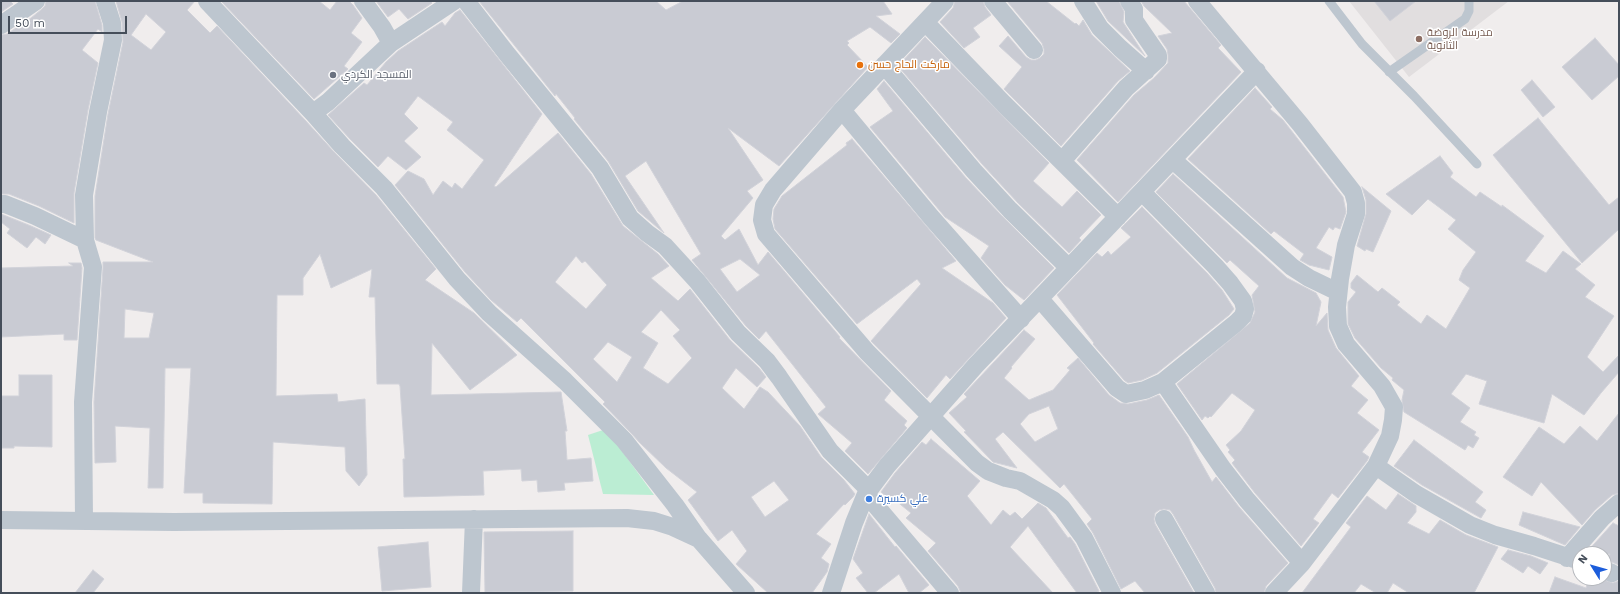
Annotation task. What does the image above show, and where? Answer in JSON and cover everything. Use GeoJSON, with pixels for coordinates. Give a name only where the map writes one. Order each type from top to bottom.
{"type":"FeatureCollection","features":[{"type":"Feature","properties":{"kind":"street"},"geometry":{"type":"LineString","coordinates":[[1,25],[36,1]]}},
{"type":"Feature","properties":{"kind":"street"},"geometry":{"type":"LineString","coordinates":[[84,520],[83,402],[92,267],[85,240],[84,195],[98,112],[113,40],[112,22],[105,1]]}},
{"type":"Feature","properties":{"kind":"street"},"geometry":{"type":"LineString","coordinates":[[207,1],[313,113],[342,146],[384,188],[415,229],[457,280],[489,313],[565,381],[624,440],[675,505],[699,539],[746,593]]}},
{"type":"Feature","properties":{"kind":"street"},"geometry":{"type":"LineString","coordinates":[[362,1],[382,27],[391,43]]}},
{"type":"Feature","properties":{"kind":"street"},"geometry":{"type":"LineString","coordinates":[[313,113],[328,102],[391,43],[454,1]]}},
{"type":"Feature","properties":{"kind":"street"},"geometry":{"type":"LineString","coordinates":[[466,1],[600,168],[630,218],[665,246],[687,270],[738,333],[766,361],[779,377],[830,451],[867,492],[950,593]]}},
{"type":"Feature","properties":{"kind":"street"},"geometry":{"type":"LineString","coordinates":[[945,1],[926,23],[842,110],[773,190],[764,205],[762,220],[766,234],[867,352],[976,462],[988,471],[1006,478],[1020,481],[1053,500],[1062,508],[1084,538],[1112,593]]}},
{"type":"Feature","properties":{"kind":"street"},"geometry":{"type":"LineString","coordinates":[[993,1],[1034,50]]}},
{"type":"Feature","properties":{"kind":"street"},"geometry":{"type":"LineString","coordinates":[[1083,1],[1100,28],[1146,71]]}},
{"type":"Feature","properties":{"kind":"street"},"geometry":{"type":"LineString","coordinates":[[1062,161],[1126,88],[1158,59],[1158,55],[1134,20],[1134,10],[1129,1]]}},
{"type":"Feature","properties":{"kind":"street"},"geometry":{"type":"LineString","coordinates":[[1197,1],[1257,71],[1353,192],[1356,203],[1356,214],[1346,245],[1338,292],[1338,326],[1346,344],[1382,386],[1394,407],[1390,436],[1376,466],[1302,563],[1274,593]]}},
{"type":"Feature","properties":{"kind":"street"},"geometry":{"type":"LineString","coordinates":[[926,23],[1004,104],[1118,217]]}},
{"type":"Feature","properties":{"kind":"street"},"geometry":{"type":"LineString","coordinates":[[884,65],[979,176],[1010,210],[1069,268]]}},
{"type":"Feature","properties":{"kind":"street"},"geometry":{"type":"LineString","coordinates":[[831,593],[854,523],[867,492],[930,416],[976,365],[1257,71]]}},
{"type":"Feature","properties":{"kind":"street"},"geometry":{"type":"LineString","coordinates":[[842,110],[926,212],[1021,319]]}},
{"type":"Feature","properties":{"kind":"street"},"geometry":{"type":"LineString","coordinates":[[1173,160],[1292,267],[1308,278],[1338,292]]}},
{"type":"Feature","properties":{"kind":"street"},"geometry":{"type":"LineString","coordinates":[[1040,299],[1110,380],[1121,392],[1126,394],[1132,394],[1145,390],[1163,382],[1243,316],[1245,309],[1242,301],[1215,266],[1142,192]]}},
{"type":"Feature","properties":{"kind":"street"},"geometry":{"type":"LineString","coordinates":[[1,204],[5,204],[35,216],[85,240]]}},
{"type":"Feature","properties":{"kind":"street"},"geometry":{"type":"LineString","coordinates":[[1163,382],[1224,470],[1302,563]]}},
{"type":"Feature","properties":{"kind":"street"},"geometry":{"type":"LineString","coordinates":[[1376,466],[1416,494],[1470,525],[1495,535],[1534,546],[1572,559]]}},
{"type":"Feature","properties":{"kind":"street"},"geometry":{"type":"LineString","coordinates":[[1583,546],[1602,518],[1619,503]]}},
{"type":"Feature","properties":{"kind":"street"},"geometry":{"type":"LineString","coordinates":[[1,520],[174,522],[627,518],[654,521],[674,527],[699,539]]}},
{"type":"Feature","properties":{"kind":"street"},"geometry":{"type":"LineString","coordinates":[[471,593],[474,519]]}},
{"type":"Feature","properties":{"kind":"street"},"geometry":{"type":"LineString","coordinates":[[1164,519],[1206,593]]}},
{"type":"Feature","properties":{"kind":"lane"},"geometry":{"type":"LineString","coordinates":[[1329,1],[1362,44],[1414,96],[1477,164]]}},
{"type":"Feature","properties":{"kind":"lane"},"geometry":{"type":"LineString","coordinates":[[1389,72],[1465,19],[1469,11],[1469,1]]}},
{"type":"Feature","properties":{"kind":"shaded area","name":"مدرسة الروضة الثانوية"},"geometry":{"type":"Polygon","coordinates":[[[1349,1],[1509,1],[1409,77],[1349,1]]]}},
{"type":"Feature","properties":{"kind":"green space"},"geometry":{"type":"Polygon","coordinates":[[[606,429],[654,495],[603,494],[588,435],[606,429]]]}},
{"type":"Feature","properties":{"kind":"building"},"geometry":{"type":"Polygon","coordinates":[[[1,1],[10,1],[13,4],[1,12],[1,1]]]}},
{"type":"Feature","properties":{"kind":"building"},"geometry":{"type":"Polygon","coordinates":[[[46,1],[95,1],[102,25],[102,32],[98,29],[82,50],[98,63],[88,110],[74,193],[74,223],[39,206],[9,194],[1,194],[1,35],[7,34],[31,18],[45,6],[46,1]]]}},
{"type":"Feature","properties":{"kind":"building"},"geometry":{"type":"Polygon","coordinates":[[[116,1],[195,1],[187,10],[210,33],[217,26],[376,195],[436,269],[425,280],[474,313],[517,355],[470,390],[432,343],[431,395],[561,392],[567,431],[565,431],[567,460],[591,458],[593,481],[564,483],[565,490],[538,492],[537,480],[522,481],[521,469],[483,471],[484,495],[404,497],[403,459],[405,459],[400,386],[399,384],[377,384],[375,297],[369,297],[372,269],[331,288],[320,254],[303,278],[303,295],[277,295],[276,396],[337,394],[338,402],[365,399],[367,475],[359,486],[346,471],[345,447],[273,442],[272,504],[203,503],[203,493],[184,493],[191,368],[165,368],[163,488],[148,488],[150,428],[115,426],[116,462],[95,463],[94,402],[103,262],[153,262],[96,240],[95,238],[95,196],[108,114],[123,42],[122,22],[116,1]],[[146,14],[131,35],[151,50],[166,32],[146,14]],[[125,309],[124,338],[149,338],[154,313],[125,309]]]}},
{"type":"Feature","properties":{"kind":"building"},"geometry":{"type":"Polygon","coordinates":[[[221,1],[319,1],[330,10],[337,1],[349,1],[362,18],[351,33],[362,42],[344,66],[348,69],[314,99],[221,1]]]}},
{"type":"Feature","properties":{"kind":"building"},"geometry":{"type":"Polygon","coordinates":[[[376,1],[430,1],[432,3],[408,19],[399,9],[388,17],[376,1]]]}},
{"type":"Feature","properties":{"kind":"building"},"geometry":{"type":"Polygon","coordinates":[[[479,1],[656,1],[666,10],[683,1],[883,1],[892,14],[876,16],[900,34],[891,43],[870,27],[847,41],[849,43],[847,45],[868,67],[779,166],[728,128],[763,180],[747,191],[753,198],[721,236],[725,240],[739,229],[758,265],[768,252],[840,337],[839,338],[891,391],[884,400],[907,421],[904,425],[907,428],[868,474],[845,451],[852,443],[818,414],[826,407],[766,331],[759,339],[746,326],[692,260],[701,254],[646,161],[625,176],[664,233],[638,211],[608,161],[556,94],[555,96],[479,1]],[[740,259],[720,269],[737,292],[760,275],[740,259]]]}},
{"type":"Feature","properties":{"kind":"building"},"geometry":{"type":"Polygon","coordinates":[[[955,1],[983,1],[985,7],[991,15],[973,28],[980,37],[964,48],[940,22],[953,8],[955,1]]]}},
{"type":"Feature","properties":{"kind":"building"},"geometry":{"type":"Polygon","coordinates":[[[1007,1],[1046,1],[1075,24],[1076,23],[1079,26],[1083,20],[1092,35],[1130,71],[1118,81],[1061,146],[1004,89],[1022,67],[999,46],[1008,36],[1026,57],[1031,60],[1036,60],[1044,54],[1042,43],[1007,1]]]}},
{"type":"Feature","properties":{"kind":"building"},"geometry":{"type":"Polygon","coordinates":[[[1096,1],[1119,1],[1124,12],[1123,22],[1145,56],[1108,21],[1096,1]]]}},
{"type":"Feature","properties":{"kind":"building"},"geometry":{"type":"Polygon","coordinates":[[[1141,1],[1184,1],[1221,45],[1218,48],[1241,72],[1118,202],[1077,160],[1134,95],[1154,78],[1168,63],[1167,49],[1158,36],[1172,33],[1144,6],[1141,1]]]}},
{"type":"Feature","properties":{"kind":"building"},"geometry":{"type":"Polygon","coordinates":[[[1374,1],[1416,1],[1390,21],[1374,1]]]}},
{"type":"Feature","properties":{"kind":"building"},"geometry":{"type":"Polygon","coordinates":[[[460,10],[542,114],[494,186],[496,187],[558,133],[591,174],[623,226],[658,254],[669,266],[651,278],[678,301],[690,289],[730,340],[759,368],[766,377],[757,387],[736,368],[722,388],[744,409],[760,387],[768,392],[800,426],[821,457],[844,480],[855,494],[816,534],[831,544],[821,558],[829,564],[827,572],[812,593],[768,593],[736,564],[747,551],[732,530],[718,541],[688,500],[697,492],[666,468],[640,443],[603,404],[605,402],[521,318],[517,322],[491,300],[465,272],[395,185],[408,171],[424,179],[433,195],[443,181],[452,188],[455,183],[462,189],[484,160],[447,130],[453,122],[418,96],[404,114],[418,128],[404,141],[421,157],[406,170],[388,156],[378,167],[328,115],[364,83],[367,85],[386,62],[398,51],[442,22],[445,26],[455,13],[460,10]],[[576,256],[555,282],[586,309],[607,285],[585,261],[582,263],[576,256]],[[661,310],[641,332],[658,343],[643,368],[668,384],[692,358],[673,336],[680,330],[661,310]],[[608,342],[593,359],[617,382],[632,357],[608,342]],[[774,481],[751,497],[765,517],[789,500],[774,481]]]}},
{"type":"Feature","properties":{"kind":"building"},"geometry":{"type":"Polygon","coordinates":[[[925,37],[1049,163],[1033,181],[1062,207],[1077,191],[1101,215],[1079,238],[1081,240],[1069,253],[1018,203],[982,164],[898,66],[925,37]]]}},
{"type":"Feature","properties":{"kind":"building"},"geometry":{"type":"Polygon","coordinates":[[[1595,38],[1619,65],[1619,76],[1592,100],[1562,67],[1595,38]]]}},
{"type":"Feature","properties":{"kind":"building"},"geometry":{"type":"Polygon","coordinates":[[[1532,80],[1555,107],[1543,117],[1521,90],[1532,80]]]}},
{"type":"Feature","properties":{"kind":"building"},"geometry":{"type":"Polygon","coordinates":[[[884,81],[966,178],[1054,268],[1024,300],[1005,285],[981,258],[989,246],[945,217],[870,127],[893,111],[877,89],[884,81]]]}},
{"type":"Feature","properties":{"kind":"building"},"geometry":{"type":"Polygon","coordinates":[[[1255,88],[1272,107],[1270,109],[1283,120],[1343,197],[1346,212],[1340,229],[1335,227],[1333,230],[1329,227],[1316,248],[1332,257],[1329,270],[1309,265],[1300,260],[1304,254],[1274,231],[1271,234],[1188,159],[1255,88]]]}},
{"type":"Feature","properties":{"kind":"building"},"geometry":{"type":"Polygon","coordinates":[[[1538,118],[1609,205],[1619,197],[1619,229],[1582,263],[1493,155],[1538,118]]]}},
{"type":"Feature","properties":{"kind":"building"},"geometry":{"type":"Polygon","coordinates":[[[852,139],[956,261],[942,268],[993,303],[1006,318],[950,379],[946,375],[927,398],[871,341],[921,284],[917,279],[857,324],[775,229],[773,219],[774,209],[782,196],[847,145],[846,143],[852,139]]]}},
{"type":"Feature","properties":{"kind":"building"},"geometry":{"type":"Polygon","coordinates":[[[1440,156],[1453,173],[1450,177],[1476,197],[1480,192],[1502,207],[1502,205],[1544,236],[1525,261],[1546,273],[1563,251],[1581,264],[1575,269],[1595,285],[1585,297],[1614,316],[1587,357],[1603,372],[1619,355],[1619,372],[1584,415],[1552,394],[1544,423],[1479,404],[1487,381],[1466,374],[1451,394],[1470,408],[1460,422],[1476,432],[1474,435],[1479,438],[1473,448],[1468,445],[1465,450],[1404,412],[1402,400],[1404,390],[1392,380],[1393,378],[1381,368],[1355,338],[1348,324],[1348,302],[1356,292],[1351,288],[1351,283],[1357,275],[1378,292],[1382,288],[1400,302],[1397,305],[1421,324],[1427,315],[1446,329],[1470,288],[1459,280],[1463,270],[1476,252],[1448,229],[1456,220],[1428,199],[1412,215],[1386,194],[1440,156]]]}},
{"type":"Feature","properties":{"kind":"building"},"geometry":{"type":"Polygon","coordinates":[[[1173,174],[1287,278],[1316,293],[1321,302],[1316,326],[1327,313],[1328,330],[1336,348],[1359,376],[1351,386],[1368,400],[1357,413],[1379,430],[1362,452],[1369,457],[1367,461],[1338,498],[1332,493],[1313,519],[1319,523],[1301,546],[1255,493],[1232,463],[1235,460],[1228,452],[1230,450],[1226,445],[1241,431],[1255,410],[1232,393],[1211,417],[1210,416],[1208,418],[1205,416],[1202,420],[1177,384],[1250,323],[1255,312],[1252,295],[1259,286],[1230,260],[1227,263],[1156,192],[1173,174]]]}},
{"type":"Feature","properties":{"kind":"building"},"geometry":{"type":"Polygon","coordinates":[[[1362,187],[1391,211],[1373,252],[1366,249],[1365,251],[1357,246],[1366,214],[1366,200],[1362,187]]]}},
{"type":"Feature","properties":{"kind":"building"},"geometry":{"type":"Polygon","coordinates":[[[1142,207],[1207,273],[1222,290],[1234,309],[1229,315],[1157,373],[1142,380],[1128,383],[1093,344],[1094,343],[1057,295],[1097,253],[1102,257],[1108,251],[1111,255],[1131,237],[1121,228],[1142,207]]]}},
{"type":"Feature","properties":{"kind":"building"},"geometry":{"type":"Polygon","coordinates":[[[1,214],[51,235],[45,244],[36,237],[27,248],[7,233],[10,229],[1,222],[1,214]]]}},
{"type":"Feature","properties":{"kind":"building"},"geometry":{"type":"Polygon","coordinates":[[[69,263],[81,263],[82,268],[77,340],[64,340],[64,334],[1,337],[1,268],[73,266],[69,263]]]}},
{"type":"Feature","properties":{"kind":"building"},"geometry":{"type":"Polygon","coordinates":[[[1024,330],[1035,339],[1011,367],[1012,368],[1004,378],[1029,400],[1053,390],[1070,370],[1067,368],[1078,358],[1109,395],[1120,403],[1128,404],[1147,400],[1159,395],[1188,437],[1212,482],[1216,477],[1239,507],[1288,563],[1266,586],[1264,593],[1216,593],[1215,588],[1173,514],[1170,510],[1164,509],[1155,513],[1155,524],[1194,593],[1145,593],[1135,581],[1121,589],[1087,524],[1092,519],[1064,484],[1060,488],[1003,432],[995,439],[1017,468],[993,462],[964,432],[966,431],[949,413],[967,397],[964,394],[1024,330]],[[1049,406],[1029,414],[1020,424],[1035,442],[1058,429],[1049,406]]]}},
{"type":"Feature","properties":{"kind":"building"},"geometry":{"type":"Polygon","coordinates":[[[19,375],[52,375],[52,447],[14,446],[14,448],[2,448],[1,396],[19,396],[19,375]]]}},
{"type":"Feature","properties":{"kind":"building"},"geometry":{"type":"Polygon","coordinates":[[[1619,413],[1619,493],[1612,495],[1595,510],[1582,525],[1541,482],[1532,496],[1503,477],[1539,427],[1564,444],[1580,426],[1597,441],[1619,413]]]}},
{"type":"Feature","properties":{"kind":"building"},"geometry":{"type":"Polygon","coordinates":[[[931,439],[980,481],[967,496],[991,525],[1003,510],[1010,516],[1015,512],[1022,519],[1038,503],[1046,508],[1068,538],[1070,537],[1075,544],[1099,591],[1096,593],[1077,593],[1028,526],[1010,547],[1053,593],[961,593],[958,586],[928,551],[936,543],[906,518],[911,513],[890,496],[888,498],[881,492],[895,473],[922,442],[926,445],[931,439]]]}},
{"type":"Feature","properties":{"kind":"building"},"geometry":{"type":"Polygon","coordinates":[[[1414,440],[1483,492],[1475,502],[1486,510],[1481,518],[1422,485],[1394,466],[1414,440]]]}},
{"type":"Feature","properties":{"kind":"building"},"geometry":{"type":"Polygon","coordinates":[[[1398,494],[1416,506],[1416,512],[1407,523],[1429,534],[1440,520],[1466,535],[1498,547],[1474,593],[1409,593],[1393,583],[1387,593],[1376,593],[1361,584],[1354,593],[1302,593],[1351,527],[1346,523],[1367,496],[1386,510],[1398,494]]]}},
{"type":"Feature","properties":{"kind":"building"},"geometry":{"type":"Polygon","coordinates":[[[1523,512],[1580,527],[1565,545],[1519,525],[1523,512]]]}},
{"type":"Feature","properties":{"kind":"building"},"geometry":{"type":"Polygon","coordinates":[[[869,514],[895,547],[896,546],[929,585],[919,593],[909,593],[899,574],[874,593],[868,593],[856,578],[863,573],[853,559],[869,514]]]}},
{"type":"Feature","properties":{"kind":"building"},"geometry":{"type":"Polygon","coordinates":[[[1613,523],[1619,526],[1619,565],[1612,562],[1612,546],[1592,546],[1613,523]]]}},
{"type":"Feature","properties":{"kind":"building"},"geometry":{"type":"Polygon","coordinates":[[[573,531],[573,591],[485,592],[484,532],[573,531]]]}},
{"type":"Feature","properties":{"kind":"building"},"geometry":{"type":"Polygon","coordinates":[[[428,542],[431,587],[382,591],[378,547],[428,542]]]}},
{"type":"Feature","properties":{"kind":"building"},"geometry":{"type":"Polygon","coordinates":[[[1508,550],[1531,556],[1548,563],[1540,574],[1528,566],[1523,573],[1501,559],[1508,550]]]}},
{"type":"Feature","properties":{"kind":"building"},"geometry":{"type":"Polygon","coordinates":[[[93,570],[104,579],[93,593],[75,593],[93,570]]]}},
{"type":"Feature","properties":{"kind":"building"},"geometry":{"type":"Polygon","coordinates":[[[1555,577],[1572,583],[1572,586],[1586,588],[1587,586],[1612,586],[1612,583],[1619,581],[1619,593],[1549,593],[1555,577]]]}},
{"type":"Feature","properties":{"kind":"place","name":"مدرسة الروضة الثانوية"},"geometry":{"type":"Point","coordinates":[1419,39]}},
{"type":"Feature","properties":{"kind":"place","name":"ماركت الحاج حسن"},"geometry":{"type":"Point","coordinates":[860,65]}},
{"type":"Feature","properties":{"kind":"place","name":"المسجد الكردي"},"geometry":{"type":"Point","coordinates":[333,75]}},
{"type":"Feature","properties":{"kind":"place","name":"علي كسيرة"},"geometry":{"type":"Point","coordinates":[869,499]}}]}
